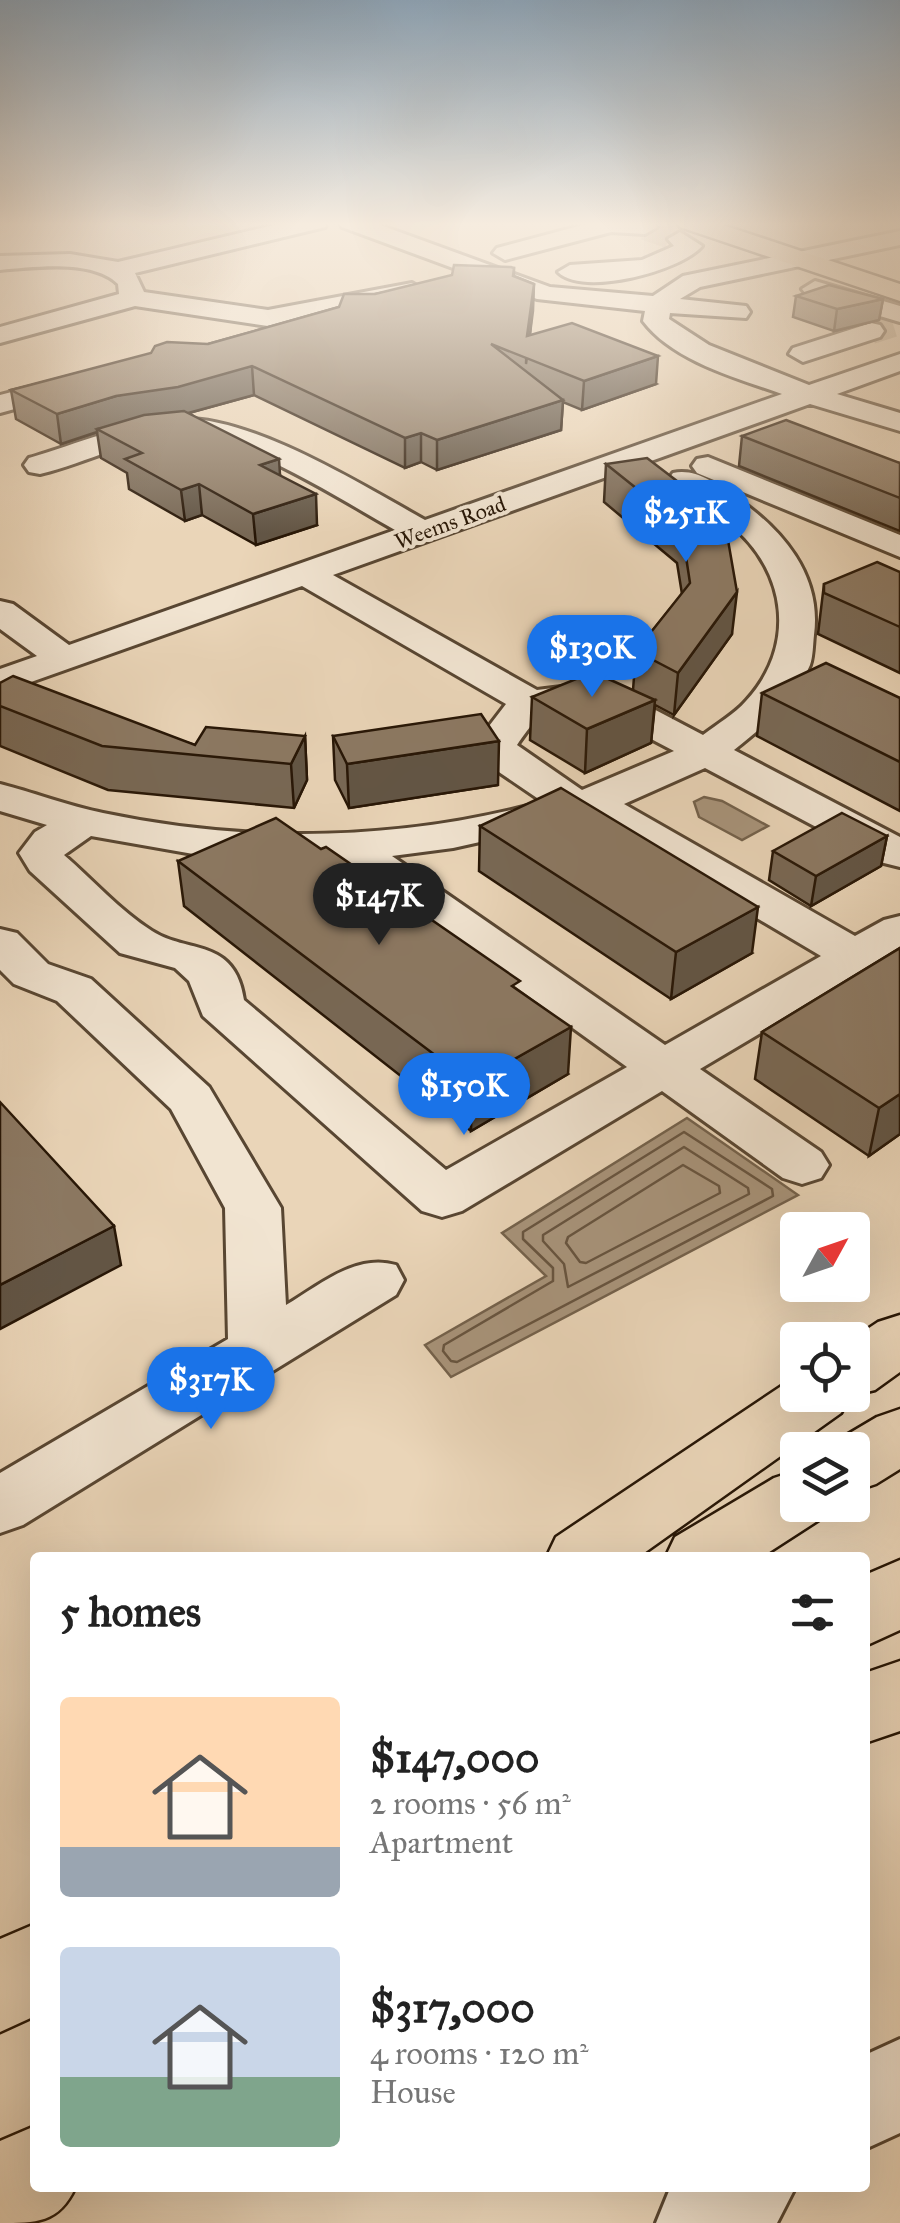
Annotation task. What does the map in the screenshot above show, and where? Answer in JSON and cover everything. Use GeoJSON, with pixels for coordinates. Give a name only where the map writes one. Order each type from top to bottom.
{"type":"FeatureCollection","features":[{"type":"Feature","properties":{"kind":"main road"},"geometry":{"type":"LineString","coordinates":[[870,1360],[900,1339]]}},
{"type":"Feature","properties":{"kind":"main road"},"geometry":{"type":"LineString","coordinates":[[591,1552],[793,1412]]}},
{"type":"Feature","properties":{"kind":"main road"},"geometry":{"type":"LineString","coordinates":[[870,1454],[900,1436]]}},
{"type":"Feature","properties":{"kind":"main road"},"geometry":{"type":"LineString","coordinates":[[710,1552],[780,1509]]}},
{"type":"Feature","properties":{"kind":"main road"},"geometry":{"type":"LineString","coordinates":[[870,1611],[900,1591]]}},
{"type":"Feature","properties":{"kind":"main road"},"geometry":{"type":"LineString","coordinates":[[870,1706],[900,1696]]}},
{"type":"Feature","properties":{"kind":"main road"},"geometry":{"type":"LineString","coordinates":[[0,1989],[30,1969]]}},
{"type":"Feature","properties":{"kind":"main road"},"geometry":{"type":"LineString","coordinates":[[0,2196],[30,2175]]}},
{"type":"Feature","properties":{"kind":"street"},"geometry":{"type":"LineString","coordinates":[[0,335],[36,326]]}},
{"type":"Feature","properties":{"kind":"street"},"geometry":{"type":"LineString","coordinates":[[235,338],[255,326]]}},
{"type":"Feature","properties":{"kind":"street"},"geometry":{"type":"LineString","coordinates":[[663,326],[668,336],[687,346],[811,394],[900,422]]}},
{"type":"Feature","properties":{"kind":"street"},"geometry":{"type":"LineString","coordinates":[[862,375],[792,350],[881,326]]}},
{"type":"Feature","properties":{"kind":"street"},"geometry":{"type":"LineString","coordinates":[[649,354],[676,364]]}},
{"type":"Feature","properties":{"kind":"street"},"geometry":{"type":"LineString","coordinates":[[21,361],[68,386]]}},
{"type":"Feature","properties":{"kind":"street","name":"Weems Road"},"geometry":{"type":"LineString","coordinates":[[0,682],[900,362]]}},
{"type":"Feature","properties":{"kind":"street"},"geometry":{"type":"LineString","coordinates":[[0,404],[102,377]]}},
{"type":"Feature","properties":{"kind":"street"},"geometry":{"type":"LineString","coordinates":[[708,398],[792,436]]}},
{"type":"Feature","properties":{"kind":"street"},"geometry":{"type":"LineString","coordinates":[[40,465],[153,432],[188,427],[210,431],[301,467],[422,532]]}},
{"type":"Feature","properties":{"kind":"street"},"geometry":{"type":"LineString","coordinates":[[664,446],[892,562]]}},
{"type":"Feature","properties":{"kind":"street"},"geometry":{"type":"LineString","coordinates":[[0,797],[84,823],[220,844],[348,846],[457,836],[592,803],[644,784],[707,750],[762,706],[791,663],[800,620],[798,600],[777,552],[732,509],[684,480]]}},
{"type":"Feature","properties":{"kind":"street"},"geometry":{"type":"LineString","coordinates":[[777,552],[800,545],[817,546],[892,562]]}},
{"type":"Feature","properties":{"kind":"street"},"geometry":{"type":"LineString","coordinates":[[306,574],[522,718]]}},
{"type":"Feature","properties":{"kind":"street"},"geometry":{"type":"LineString","coordinates":[[0,612],[66,659]]}},
{"type":"Feature","properties":{"kind":"street"},"geometry":{"type":"LineString","coordinates":[[857,957],[592,803],[504,757],[496,743],[522,718],[564,697],[598,698],[707,750],[900,854]]}},
{"type":"Feature","properties":{"kind":"street"},"geometry":{"type":"LineString","coordinates":[[84,823],[50,841],[41,852],[46,862],[137,943],[192,958],[209,973],[218,989],[220,1005],[442,1197],[900,930]]}},
{"type":"Feature","properties":{"kind":"street"},"geometry":{"type":"LineString","coordinates":[[348,846],[802,1165]]}},
{"type":"Feature","properties":{"kind":"street"},"geometry":{"type":"LineString","coordinates":[[10,968],[74,990],[191,1098],[252,1208],[258,1351]]}},
{"type":"Feature","properties":{"kind":"street"},"geometry":{"type":"LineString","coordinates":[[0,1506],[376,1280]]}},
{"type":"Feature","properties":{"kind":"street"},"geometry":{"type":"LineString","coordinates":[[870,2102],[900,2081]]}},
{"type":"Feature","properties":{"kind":"street"},"geometry":{"type":"LineString","coordinates":[[702,2223],[745,2192]]}},
{"type":"Feature","properties":{"kind":"water"},"geometry":{"type":"Polygon","coordinates":[[[704,797],[722,801],[768,826],[742,840],[699,817],[694,802],[704,797]]]}},
{"type":"Feature","properties":{"kind":"water"},"geometry":{"type":"Polygon","coordinates":[[[687,1118],[798,1195],[451,1377],[425,1345],[546,1276],[502,1233],[687,1118]]]}},
{"type":"Feature","properties":{"kind":"building"},"geometry":{"type":"Polygon","coordinates":[[[273,326],[528,326],[527,336],[563,326],[579,326],[658,356],[584,381],[491,344],[563,400],[437,440],[421,433],[405,438],[252,366],[178,387],[116,396],[57,414],[11,390],[151,353],[155,346],[167,342],[208,344],[273,326]]]}},
{"type":"Feature","properties":{"kind":"building"},"geometry":{"type":"Polygon","coordinates":[[[184,411],[279,459],[260,465],[316,494],[253,514],[199,484],[181,490],[125,459],[142,453],[97,429],[144,415],[184,411]]]}},
{"type":"Feature","properties":{"kind":"building"},"geometry":{"type":"Polygon","coordinates":[[[786,420],[900,463],[900,498],[742,436],[786,420]]]}},
{"type":"Feature","properties":{"kind":"building"},"geometry":{"type":"Polygon","coordinates":[[[647,458],[724,517],[737,592],[678,673],[636,651],[690,583],[681,524],[606,464],[647,458]]]}},
{"type":"Feature","properties":{"kind":"building"},"geometry":{"type":"Polygon","coordinates":[[[877,562],[900,572],[900,627],[824,593],[824,584],[877,562]]]}},
{"type":"Feature","properties":{"kind":"building"},"geometry":{"type":"Polygon","coordinates":[[[826,663],[900,698],[900,762],[762,693],[826,663]]]}},
{"type":"Feature","properties":{"kind":"building"},"geometry":{"type":"Polygon","coordinates":[[[593,672],[655,700],[587,729],[532,697],[593,672]]]}},
{"type":"Feature","properties":{"kind":"building"},"geometry":{"type":"Polygon","coordinates":[[[13,676],[195,745],[206,727],[305,736],[291,764],[102,746],[0,706],[0,683],[13,676]]]}},
{"type":"Feature","properties":{"kind":"building"},"geometry":{"type":"Polygon","coordinates":[[[481,714],[499,741],[347,764],[333,736],[481,714]]]}},
{"type":"Feature","properties":{"kind":"building"},"geometry":{"type":"Polygon","coordinates":[[[561,788],[758,907],[676,952],[480,826],[561,788]]]}},
{"type":"Feature","properties":{"kind":"building"},"geometry":{"type":"Polygon","coordinates":[[[842,813],[887,836],[816,876],[773,851],[842,813]]]}},
{"type":"Feature","properties":{"kind":"building"},"geometry":{"type":"Polygon","coordinates":[[[276,818],[321,849],[326,847],[520,981],[512,986],[571,1027],[472,1083],[178,861],[276,818]]]}},
{"type":"Feature","properties":{"kind":"building"},"geometry":{"type":"Polygon","coordinates":[[[900,948],[900,1094],[879,1108],[762,1032],[900,948]]]}},
{"type":"Feature","properties":{"kind":"building"},"geometry":{"type":"Polygon","coordinates":[[[0,1102],[114,1226],[0,1285],[0,1102]]]}},
{"type":"Feature","properties":{"kind":"tunnel"},"geometry":{"type":"LineString","coordinates":[[871,331],[888,326]]}}]}
